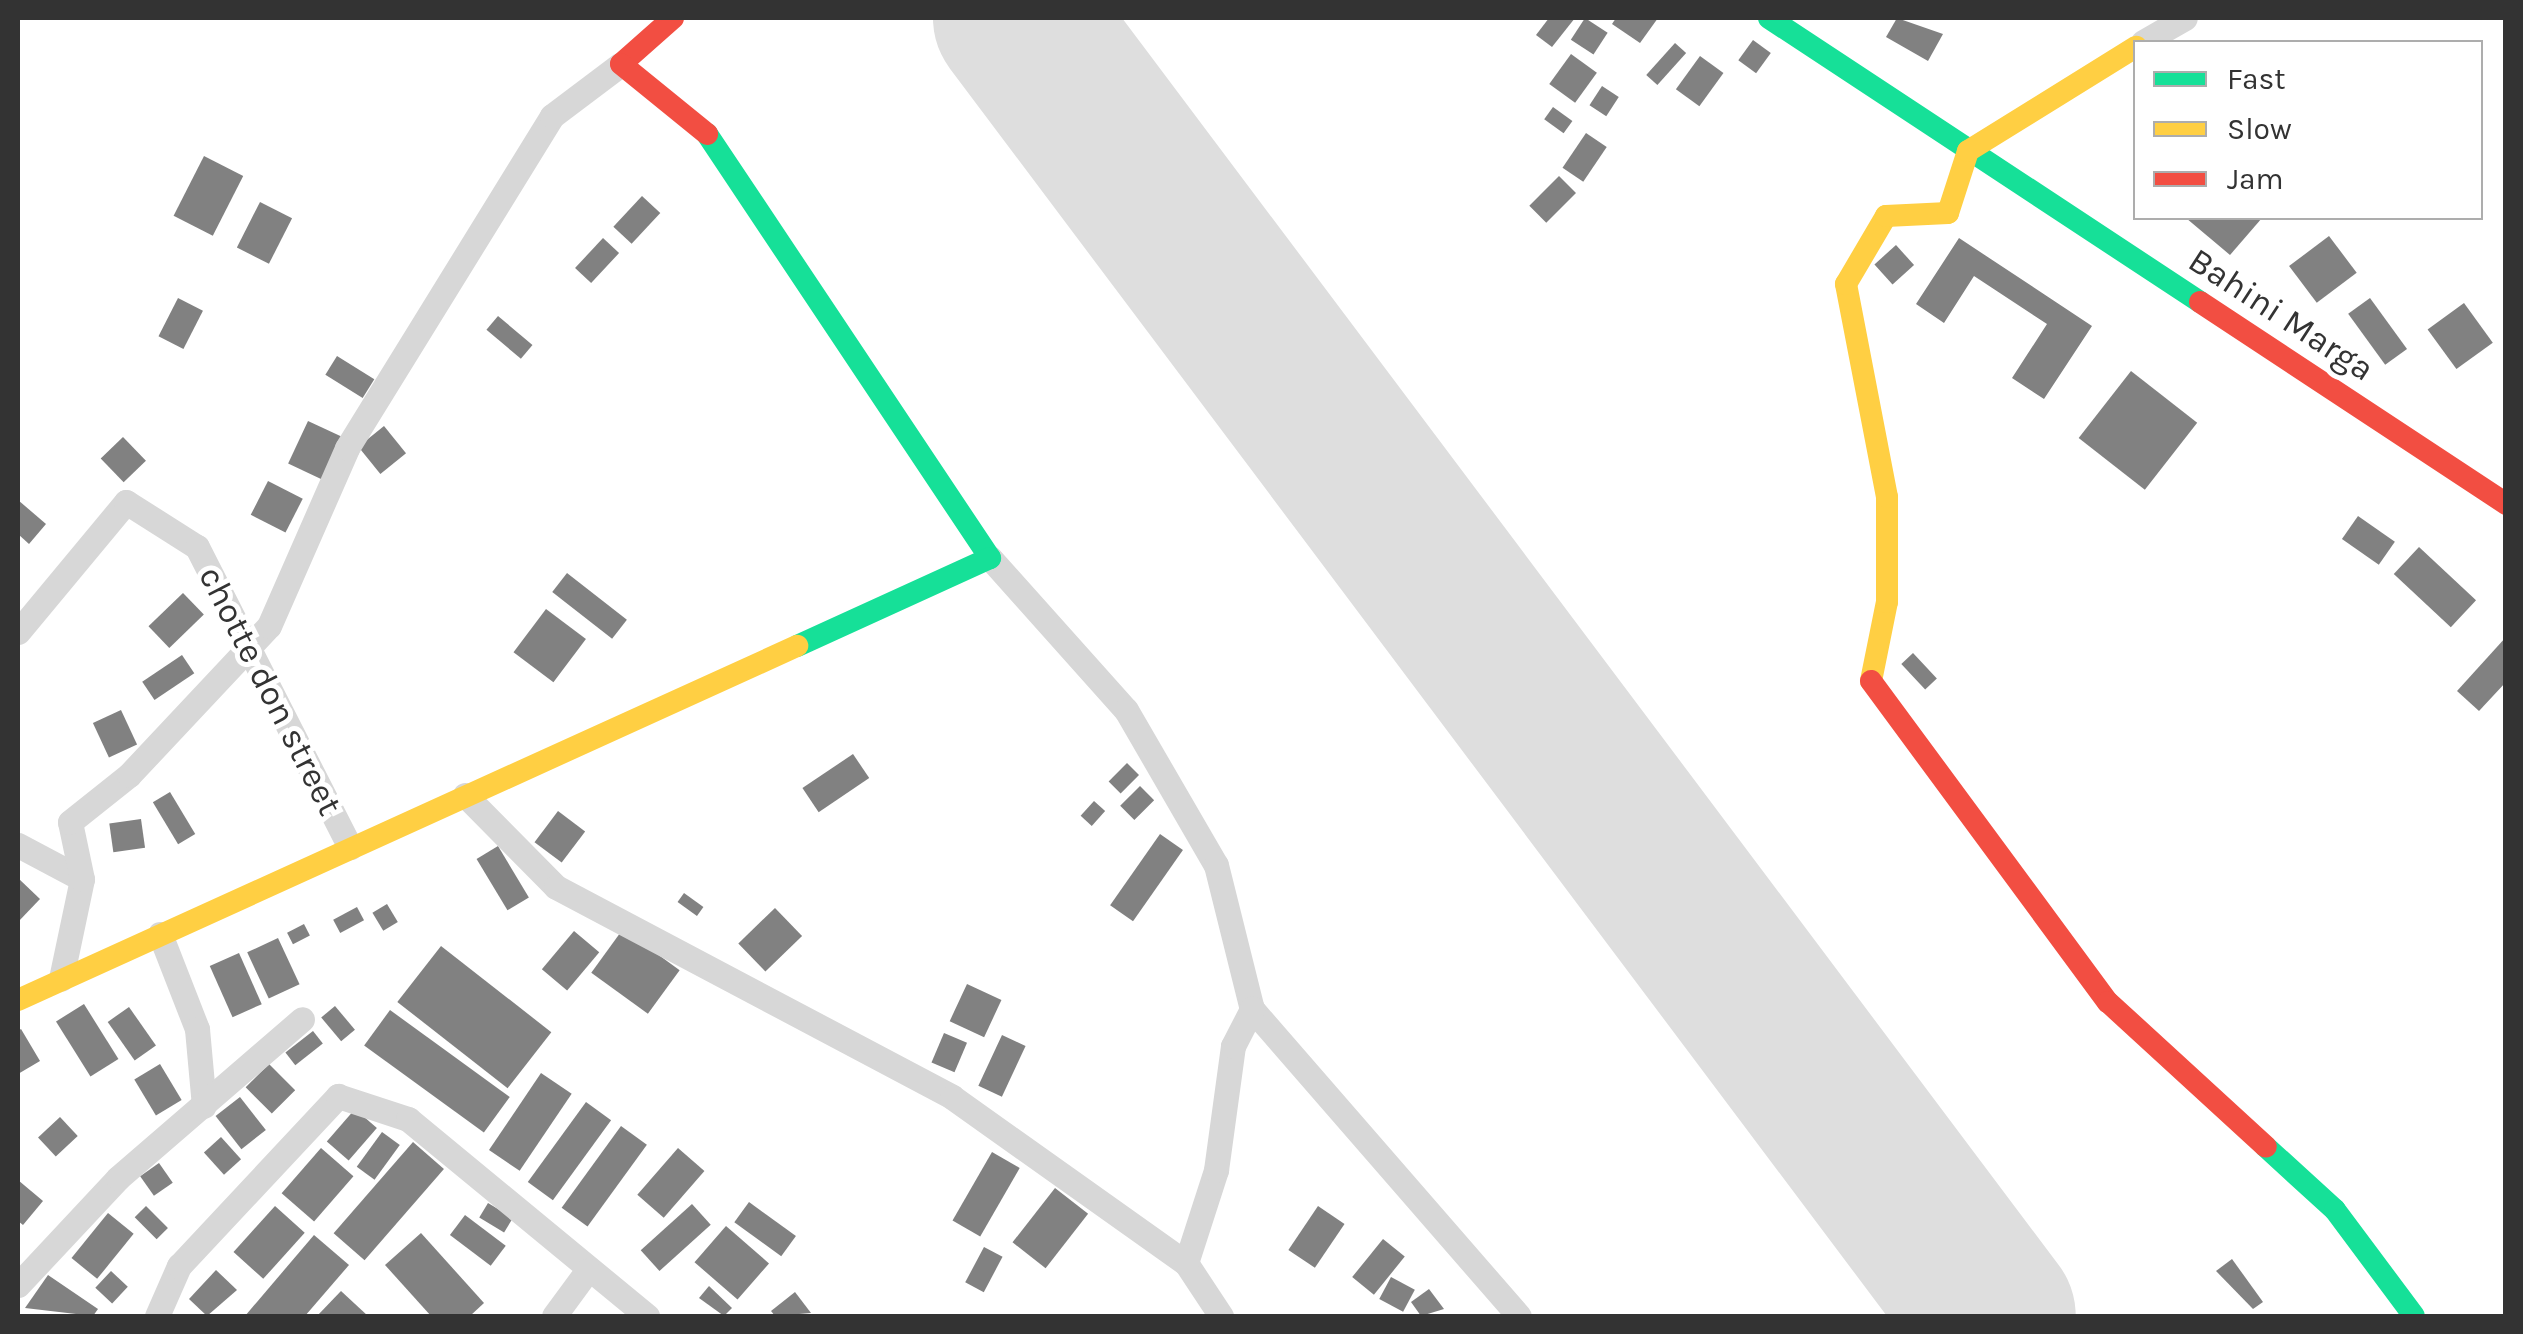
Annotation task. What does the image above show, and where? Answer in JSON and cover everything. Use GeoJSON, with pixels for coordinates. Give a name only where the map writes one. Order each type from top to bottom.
{"type":"FeatureCollection","features":[{"type":"Feature","properties":{"kind":"street"},"geometry":{"type":"LineString","coordinates":[[61,979],[82,879],[70,822],[129,776],[269,626],[346,448],[552,116],[622,64],[673,18]]}},
{"type":"Feature","properties":{"kind":"street","name":"Bahini Marga"},"geometry":{"type":"LineString","coordinates":[[1769,18],[2506,504]]}},
{"type":"Feature","properties":{"kind":"street"},"geometry":{"type":"LineString","coordinates":[[2147,40],[2186,18]]}},
{"type":"Feature","properties":{"kind":"street"},"geometry":{"type":"LineString","coordinates":[[2133,49],[1968,151],[1948,213],[1886,216],[1846,284],[1887,497],[1887,602],[1870,684],[2108,1002],[2335,1210],[2414,1316]]}},
{"type":"Feature","properties":{"kind":"street"},"geometry":{"type":"LineString","coordinates":[[622,64],[720,145],[990,558],[1146,744],[1216,865],[1252,1009],[1518,1316]]}},
{"type":"Feature","properties":{"kind":"street","name":"chotte don street"},"geometry":{"type":"LineString","coordinates":[[18,632],[126,502],[197,547],[350,847]]}},
{"type":"Feature","properties":{"kind":"street"},"geometry":{"type":"LineString","coordinates":[[18,1000],[990,558]]}},
{"type":"Feature","properties":{"kind":"street"},"geometry":{"type":"LineString","coordinates":[[465,795],[556,887],[952,1097],[1186,1263],[1221,1316]]}},
{"type":"Feature","properties":{"kind":"street"},"geometry":{"type":"LineString","coordinates":[[18,844],[82,879]]}},
{"type":"Feature","properties":{"kind":"street"},"geometry":{"type":"LineString","coordinates":[[160,934],[197,1029],[204,1106]]}},
{"type":"Feature","properties":{"kind":"street"},"geometry":{"type":"LineString","coordinates":[[1186,1263],[1216,1170],[1233,1046],[1252,1009]]}},
{"type":"Feature","properties":{"kind":"street"},"geometry":{"type":"LineString","coordinates":[[18,1285],[118,1178],[302,1019]]}},
{"type":"Feature","properties":{"kind":"street"},"geometry":{"type":"LineString","coordinates":[[157,1316],[179,1266],[338,1096],[408,1119],[646,1316]]}},
{"type":"Feature","properties":{"kind":"street"},"geometry":{"type":"LineString","coordinates":[[554,1316],[587,1271]]}},
{"type":"Feature","properties":{"kind":"building"},"geometry":{"type":"Polygon","coordinates":[[[1549,18],[1575,18],[1552,47],[1536,35],[1549,18]]]}},
{"type":"Feature","properties":{"kind":"building"},"geometry":{"type":"Polygon","coordinates":[[[1585,18],[1608,33],[1593,55],[1571,40],[1585,18]]]}},
{"type":"Feature","properties":{"kind":"building"},"geometry":{"type":"Polygon","coordinates":[[[1616,18],[1658,18],[1640,43],[1612,24],[1616,18]]]}},
{"type":"Feature","properties":{"kind":"building"},"geometry":{"type":"Polygon","coordinates":[[[1897,18],[1943,34],[1928,61],[1886,37],[1897,18]]]}},
{"type":"Feature","properties":{"kind":"building"},"geometry":{"type":"Polygon","coordinates":[[[1753,40],[1771,53],[1756,73],[1738,60],[1753,40]]]}},
{"type":"Feature","properties":{"kind":"building"},"geometry":{"type":"Polygon","coordinates":[[[1675,43],[1686,53],[1657,85],[1646,75],[1675,43]]]}},
{"type":"Feature","properties":{"kind":"building"},"geometry":{"type":"Polygon","coordinates":[[[1571,54],[1597,73],[1575,103],[1549,84],[1571,54]]]}},
{"type":"Feature","properties":{"kind":"building"},"geometry":{"type":"Polygon","coordinates":[[[1700,56],[1723,73],[1699,106],[1676,89],[1700,56]]]}},
{"type":"Feature","properties":{"kind":"building"},"geometry":{"type":"Polygon","coordinates":[[[1602,86],[1619,97],[1606,116],[1589,105],[1602,86]]]}},
{"type":"Feature","properties":{"kind":"building"},"geometry":{"type":"Polygon","coordinates":[[[1553,107],[1572,121],[1564,133],[1544,119],[1553,107]]]}},
{"type":"Feature","properties":{"kind":"building"},"geometry":{"type":"Polygon","coordinates":[[[1586,133],[1607,147],[1583,182],[1563,168],[1586,133]]]}},
{"type":"Feature","properties":{"kind":"building"},"geometry":{"type":"Polygon","coordinates":[[[204,156],[243,176],[213,236],[174,216],[204,156]]]}},
{"type":"Feature","properties":{"kind":"building"},"geometry":{"type":"Polygon","coordinates":[[[1559,176],[1576,193],[1546,223],[1529,206],[1559,176]]]}},
{"type":"Feature","properties":{"kind":"building"},"geometry":{"type":"Polygon","coordinates":[[[642,196],[660,213],[632,244],[613,227],[642,196]]]}},
{"type":"Feature","properties":{"kind":"building"},"geometry":{"type":"Polygon","coordinates":[[[260,202],[292,218],[269,264],[237,247],[260,202]]]}},
{"type":"Feature","properties":{"kind":"building"},"geometry":{"type":"Polygon","coordinates":[[[2188,220],[2260,220],[2230,255],[2188,220]]]}},
{"type":"Feature","properties":{"kind":"building"},"geometry":{"type":"Polygon","coordinates":[[[2329,236],[2357,273],[2317,303],[2289,266],[2329,236]]]}},
{"type":"Feature","properties":{"kind":"building"},"geometry":{"type":"Polygon","coordinates":[[[603,238],[619,253],[591,283],[575,268],[603,238]]]}},
{"type":"Feature","properties":{"kind":"building"},"geometry":{"type":"Polygon","coordinates":[[[1959,238],[2092,326],[2044,399],[2012,378],[2047,324],[1974,276],[1944,323],[1916,304],[1959,238]]]}},
{"type":"Feature","properties":{"kind":"building"},"geometry":{"type":"Polygon","coordinates":[[[1896,245],[1914,265],[1893,284],[1874,264],[1896,245]]]}},
{"type":"Feature","properties":{"kind":"building"},"geometry":{"type":"Polygon","coordinates":[[[178,298],[203,311],[183,349],[158,336],[178,298]]]}},
{"type":"Feature","properties":{"kind":"building"},"geometry":{"type":"Polygon","coordinates":[[[2370,298],[2407,349],[2385,365],[2348,314],[2370,298]]]}},
{"type":"Feature","properties":{"kind":"building"},"geometry":{"type":"Polygon","coordinates":[[[2464,303],[2493,343],[2456,369],[2428,329],[2464,303]]]}},
{"type":"Feature","properties":{"kind":"building"},"geometry":{"type":"Polygon","coordinates":[[[498,316],[532,345],[521,359],[486,330],[498,316]]]}},
{"type":"Feature","properties":{"kind":"building"},"geometry":{"type":"Polygon","coordinates":[[[337,356],[374,379],[363,398],[325,375],[337,356]]]}},
{"type":"Feature","properties":{"kind":"building"},"geometry":{"type":"Polygon","coordinates":[[[2131,371],[2197,423],[2145,490],[2079,438],[2131,371]]]}},
{"type":"Feature","properties":{"kind":"building"},"geometry":{"type":"Polygon","coordinates":[[[308,421],[342,437],[323,480],[288,464],[308,421]]]}},
{"type":"Feature","properties":{"kind":"building"},"geometry":{"type":"Polygon","coordinates":[[[384,426],[406,453],[380,474],[358,447],[384,426]]]}},
{"type":"Feature","properties":{"kind":"building"},"geometry":{"type":"Polygon","coordinates":[[[123,437],[146,461],[124,482],[101,459],[123,437]]]}},
{"type":"Feature","properties":{"kind":"building"},"geometry":{"type":"Polygon","coordinates":[[[268,481],[303,499],[285,533],[251,515],[268,481]]]}},
{"type":"Feature","properties":{"kind":"building"},"geometry":{"type":"Polygon","coordinates":[[[18,500],[46,524],[29,544],[18,534],[18,500]]]}},
{"type":"Feature","properties":{"kind":"building"},"geometry":{"type":"Polygon","coordinates":[[[2358,516],[2395,542],[2379,565],[2342,539],[2358,516]]]}},
{"type":"Feature","properties":{"kind":"building"},"geometry":{"type":"Polygon","coordinates":[[[2419,547],[2476,600],[2451,627],[2394,574],[2419,547]]]}},
{"type":"Feature","properties":{"kind":"building"},"geometry":{"type":"Polygon","coordinates":[[[567,573],[627,620],[612,639],[552,592],[567,573]]]}},
{"type":"Feature","properties":{"kind":"building"},"geometry":{"type":"Polygon","coordinates":[[[183,593],[204,615],[169,648],[148,626],[183,593]]]}},
{"type":"Feature","properties":{"kind":"building"},"geometry":{"type":"Polygon","coordinates":[[[546,609],[586,639],[553,682],[514,652],[546,609]]]}},
{"type":"Feature","properties":{"kind":"building"},"geometry":{"type":"Polygon","coordinates":[[[2506,637],[2506,682],[2479,711],[2457,691],[2506,637]]]}},
{"type":"Feature","properties":{"kind":"building"},"geometry":{"type":"Polygon","coordinates":[[[1913,653],[1937,679],[1925,690],[1901,664],[1913,653]]]}},
{"type":"Feature","properties":{"kind":"building"},"geometry":{"type":"Polygon","coordinates":[[[182,655],[194,673],[155,700],[142,682],[182,655]]]}},
{"type":"Feature","properties":{"kind":"building"},"geometry":{"type":"Polygon","coordinates":[[[121,710],[137,744],[109,758],[93,723],[121,710]]]}},
{"type":"Feature","properties":{"kind":"building"},"geometry":{"type":"Polygon","coordinates":[[[853,754],[869,778],[819,812],[802,788],[853,754]]]}},
{"type":"Feature","properties":{"kind":"building"},"geometry":{"type":"Polygon","coordinates":[[[1127,763],[1139,775],[1121,793],[1109,781],[1127,763]]]}},
{"type":"Feature","properties":{"kind":"building"},"geometry":{"type":"Polygon","coordinates":[[[1140,786],[1154,800],[1134,820],[1120,806],[1140,786]]]}},
{"type":"Feature","properties":{"kind":"building"},"geometry":{"type":"Polygon","coordinates":[[[170,792],[195,834],[178,844],[153,802],[170,792]]]}},
{"type":"Feature","properties":{"kind":"building"},"geometry":{"type":"Polygon","coordinates":[[[1094,801],[1105,811],[1092,826],[1081,816],[1094,801]]]}},
{"type":"Feature","properties":{"kind":"building"},"geometry":{"type":"Polygon","coordinates":[[[558,811],[585,831],[562,863],[535,842],[558,811]]]}},
{"type":"Feature","properties":{"kind":"building"},"geometry":{"type":"Polygon","coordinates":[[[141,819],[145,848],[113,852],[109,823],[141,819]]]}},
{"type":"Feature","properties":{"kind":"building"},"geometry":{"type":"Polygon","coordinates":[[[1160,834],[1183,850],[1133,921],[1110,905],[1160,834]]]}},
{"type":"Feature","properties":{"kind":"building"},"geometry":{"type":"Polygon","coordinates":[[[498,846],[529,897],[507,910],[477,859],[498,846]]]}},
{"type":"Feature","properties":{"kind":"building"},"geometry":{"type":"Polygon","coordinates":[[[18,878],[40,899],[18,922],[18,878]]]}},
{"type":"Feature","properties":{"kind":"building"},"geometry":{"type":"Polygon","coordinates":[[[684,893],[703,907],[697,916],[678,902],[684,893]]]}},
{"type":"Feature","properties":{"kind":"building"},"geometry":{"type":"Polygon","coordinates":[[[387,904],[398,922],[383,931],[372,913],[387,904]]]}},
{"type":"Feature","properties":{"kind":"building"},"geometry":{"type":"Polygon","coordinates":[[[357,907],[364,920],[340,933],[333,920],[357,907]]]}},
{"type":"Feature","properties":{"kind":"building"},"geometry":{"type":"Polygon","coordinates":[[[775,908],[802,936],[765,971],[738,943],[775,908]]]}},
{"type":"Feature","properties":{"kind":"building"},"geometry":{"type":"Polygon","coordinates":[[[304,924],[310,936],[293,944],[287,933],[304,924]]]}},
{"type":"Feature","properties":{"kind":"building"},"geometry":{"type":"Polygon","coordinates":[[[623,929],[680,970],[648,1014],[591,973],[623,929]]]}},
{"type":"Feature","properties":{"kind":"building"},"geometry":{"type":"Polygon","coordinates":[[[574,931],[599,952],[567,991],[542,969],[574,931]]]}},
{"type":"Feature","properties":{"kind":"building"},"geometry":{"type":"Polygon","coordinates":[[[278,938],[300,984],[269,999],[247,952],[278,938]]]}},
{"type":"Feature","properties":{"kind":"building"},"geometry":{"type":"Polygon","coordinates":[[[441,946],[551,1032],[508,1088],[397,1002],[441,946]]]}},
{"type":"Feature","properties":{"kind":"building"},"geometry":{"type":"Polygon","coordinates":[[[239,953],[262,1004],[233,1017],[210,966],[239,953]]]}},
{"type":"Feature","properties":{"kind":"building"},"geometry":{"type":"Polygon","coordinates":[[[967,984],[1001,1000],[984,1037],[950,1021],[967,984]]]}},
{"type":"Feature","properties":{"kind":"building"},"geometry":{"type":"Polygon","coordinates":[[[84,1004],[118,1059],[90,1077],[56,1021],[84,1004]]]}},
{"type":"Feature","properties":{"kind":"building"},"geometry":{"type":"Polygon","coordinates":[[[335,1006],[355,1030],[341,1041],[321,1018],[335,1006]]]}},
{"type":"Feature","properties":{"kind":"building"},"geometry":{"type":"Polygon","coordinates":[[[129,1007],[156,1046],[135,1060],[108,1022],[129,1007]]]}},
{"type":"Feature","properties":{"kind":"building"},"geometry":{"type":"Polygon","coordinates":[[[390,1010],[510,1097],[484,1133],[364,1046],[390,1010]]]}},
{"type":"Feature","properties":{"kind":"building"},"geometry":{"type":"Polygon","coordinates":[[[21,1029],[40,1061],[18,1074],[18,1031],[21,1029]]]}},
{"type":"Feature","properties":{"kind":"building"},"geometry":{"type":"Polygon","coordinates":[[[313,1031],[323,1044],[295,1065],[285,1053],[313,1031]]]}},
{"type":"Feature","properties":{"kind":"building"},"geometry":{"type":"Polygon","coordinates":[[[944,1033],[967,1043],[955,1072],[931,1062],[944,1033]]]}},
{"type":"Feature","properties":{"kind":"building"},"geometry":{"type":"Polygon","coordinates":[[[1002,1035],[1026,1046],[1002,1097],[978,1086],[1002,1035]]]}},
{"type":"Feature","properties":{"kind":"building"},"geometry":{"type":"Polygon","coordinates":[[[160,1064],[182,1100],[156,1115],[134,1079],[160,1064]]]}},
{"type":"Feature","properties":{"kind":"building"},"geometry":{"type":"Polygon","coordinates":[[[269,1064],[295,1090],[272,1113],[246,1087],[269,1064]]]}},
{"type":"Feature","properties":{"kind":"building"},"geometry":{"type":"Polygon","coordinates":[[[541,1073],[572,1094],[520,1171],[489,1150],[541,1073]]]}},
{"type":"Feature","properties":{"kind":"building"},"geometry":{"type":"Polygon","coordinates":[[[240,1097],[266,1130],[241,1149],[216,1116],[240,1097]]]}},
{"type":"Feature","properties":{"kind":"building"},"geometry":{"type":"Polygon","coordinates":[[[586,1102],[611,1120],[553,1200],[528,1182],[586,1102]]]}},
{"type":"Feature","properties":{"kind":"building"},"geometry":{"type":"Polygon","coordinates":[[[355,1109],[377,1128],[349,1160],[327,1141],[355,1109]]]}},
{"type":"Feature","properties":{"kind":"building"},"geometry":{"type":"Polygon","coordinates":[[[60,1117],[78,1136],[56,1156],[38,1137],[60,1117]]]}},
{"type":"Feature","properties":{"kind":"building"},"geometry":{"type":"Polygon","coordinates":[[[621,1126],[647,1145],[588,1227],[562,1208],[621,1126]]]}},
{"type":"Feature","properties":{"kind":"building"},"geometry":{"type":"Polygon","coordinates":[[[382,1132],[400,1145],[375,1180],[357,1167],[382,1132]]]}},
{"type":"Feature","properties":{"kind":"building"},"geometry":{"type":"Polygon","coordinates":[[[221,1137],[241,1159],[224,1175],[204,1152],[221,1137]]]}},
{"type":"Feature","properties":{"kind":"building"},"geometry":{"type":"Polygon","coordinates":[[[413,1142],[444,1169],[365,1260],[334,1233],[413,1142]]]}},
{"type":"Feature","properties":{"kind":"building"},"geometry":{"type":"Polygon","coordinates":[[[321,1148],[353,1176],[314,1221],[282,1193],[321,1148]]]}},
{"type":"Feature","properties":{"kind":"building"},"geometry":{"type":"Polygon","coordinates":[[[678,1148],[704,1171],[664,1218],[637,1195],[678,1148]]]}},
{"type":"Feature","properties":{"kind":"building"},"geometry":{"type":"Polygon","coordinates":[[[992,1152],[1020,1168],[980,1236],[952,1220],[992,1152]]]}},
{"type":"Feature","properties":{"kind":"building"},"geometry":{"type":"Polygon","coordinates":[[[159,1163],[173,1183],[154,1196],[140,1176],[159,1163]]]}},
{"type":"Feature","properties":{"kind":"building"},"geometry":{"type":"Polygon","coordinates":[[[18,1180],[43,1201],[23,1225],[18,1221],[18,1180]]]}},
{"type":"Feature","properties":{"kind":"building"},"geometry":{"type":"Polygon","coordinates":[[[1055,1188],[1088,1214],[1046,1268],[1013,1242],[1055,1188]]]}},
{"type":"Feature","properties":{"kind":"building"},"geometry":{"type":"Polygon","coordinates":[[[749,1202],[796,1236],[781,1256],[734,1222],[749,1202]]]}},
{"type":"Feature","properties":{"kind":"building"},"geometry":{"type":"Polygon","coordinates":[[[488,1203],[513,1218],[504,1233],[479,1218],[488,1203]]]}},
{"type":"Feature","properties":{"kind":"building"},"geometry":{"type":"Polygon","coordinates":[[[692,1204],[711,1225],[659,1271],[641,1250],[692,1204]]]}},
{"type":"Feature","properties":{"kind":"building"},"geometry":{"type":"Polygon","coordinates":[[[146,1206],[168,1228],[157,1239],[135,1217],[146,1206]]]}},
{"type":"Feature","properties":{"kind":"building"},"geometry":{"type":"Polygon","coordinates":[[[275,1206],[305,1233],[263,1279],[234,1252],[275,1206]]]}},
{"type":"Feature","properties":{"kind":"building"},"geometry":{"type":"Polygon","coordinates":[[[1318,1206],[1345,1224],[1315,1268],[1288,1250],[1318,1206]]]}},
{"type":"Feature","properties":{"kind":"building"},"geometry":{"type":"Polygon","coordinates":[[[108,1213],[134,1234],[97,1279],[71,1258],[108,1213]]]}},
{"type":"Feature","properties":{"kind":"building"},"geometry":{"type":"Polygon","coordinates":[[[465,1215],[506,1246],[491,1266],[450,1235],[465,1215]]]}},
{"type":"Feature","properties":{"kind":"building"},"geometry":{"type":"Polygon","coordinates":[[[726,1226],[769,1263],[738,1300],[695,1262],[726,1226]]]}},
{"type":"Feature","properties":{"kind":"building"},"geometry":{"type":"Polygon","coordinates":[[[421,1233],[484,1303],[470,1316],[431,1316],[385,1265],[421,1233]]]}},
{"type":"Feature","properties":{"kind":"building"},"geometry":{"type":"Polygon","coordinates":[[[314,1235],[349,1265],[305,1316],[245,1316],[314,1235]]]}},
{"type":"Feature","properties":{"kind":"building"},"geometry":{"type":"Polygon","coordinates":[[[1383,1239],[1405,1257],[1374,1295],[1352,1277],[1383,1239]]]}},
{"type":"Feature","properties":{"kind":"building"},"geometry":{"type":"Polygon","coordinates":[[[984,1247],[1003,1257],[984,1292],[965,1282],[984,1247]]]}},
{"type":"Feature","properties":{"kind":"building"},"geometry":{"type":"Polygon","coordinates":[[[2232,1259],[2263,1302],[2253,1309],[2216,1271],[2232,1259]]]}},
{"type":"Feature","properties":{"kind":"building"},"geometry":{"type":"Polygon","coordinates":[[[216,1270],[237,1290],[207,1316],[189,1299],[216,1270]]]}},
{"type":"Feature","properties":{"kind":"building"},"geometry":{"type":"Polygon","coordinates":[[[111,1271],[128,1287],[112,1304],[95,1288],[111,1271]]]}},
{"type":"Feature","properties":{"kind":"building"},"geometry":{"type":"Polygon","coordinates":[[[48,1275],[98,1309],[93,1316],[25,1308],[48,1275]]]}},
{"type":"Feature","properties":{"kind":"building"},"geometry":{"type":"Polygon","coordinates":[[[1391,1277],[1415,1290],[1403,1312],[1379,1299],[1391,1277]]]}},
{"type":"Feature","properties":{"kind":"building"},"geometry":{"type":"Polygon","coordinates":[[[709,1286],[732,1308],[724,1316],[699,1298],[709,1286]]]}},
{"type":"Feature","properties":{"kind":"building"},"geometry":{"type":"Polygon","coordinates":[[[1429,1289],[1444,1309],[1421,1316],[1411,1302],[1429,1289]]]}},
{"type":"Feature","properties":{"kind":"building"},"geometry":{"type":"Polygon","coordinates":[[[341,1291],[368,1316],[317,1316],[341,1291]]]}},
{"type":"Feature","properties":{"kind":"building"},"geometry":{"type":"Polygon","coordinates":[[[795,1292],[811,1313],[775,1316],[771,1311],[795,1292]]]}},
{"type":"Feature","properties":{"kind":"taxiway"},"geometry":{"type":"LineString","coordinates":[[1963,1316],[1964,1279]]}},
{"type":"Feature","properties":{"kind":"runway"},"geometry":{"type":"LineString","coordinates":[[1017,18],[1992,1316]]}},
{"type":"Feature","properties":{"kind":"traffic: fast"},"geometry":{"type":"LineString","coordinates":[[1769,18],[2200,302]]}},
{"type":"Feature","properties":{"kind":"traffic: fast"},"geometry":{"type":"LineString","coordinates":[[707,134],[990,558],[797,646]]}},
{"type":"Feature","properties":{"kind":"traffic: fast"},"geometry":{"type":"LineString","coordinates":[[2266,1147],[2335,1210],[2414,1316]]}},
{"type":"Feature","properties":{"kind":"traffic: slow"},"geometry":{"type":"LineString","coordinates":[[1871,681],[1887,602],[1887,497],[1846,284],[1886,216],[1948,213],[1968,151],[2133,49]]}},
{"type":"Feature","properties":{"kind":"traffic: slow"},"geometry":{"type":"LineString","coordinates":[[18,1000],[797,646]]}},
{"type":"Feature","properties":{"kind":"traffic: jam"},"geometry":{"type":"LineString","coordinates":[[673,18],[621,64],[707,134]]}},
{"type":"Feature","properties":{"kind":"traffic: jam"},"geometry":{"type":"LineString","coordinates":[[2200,302],[2506,504]]}},
{"type":"Feature","properties":{"kind":"traffic: jam"},"geometry":{"type":"LineString","coordinates":[[1871,681],[2108,1002],[2266,1147]]}}]}
